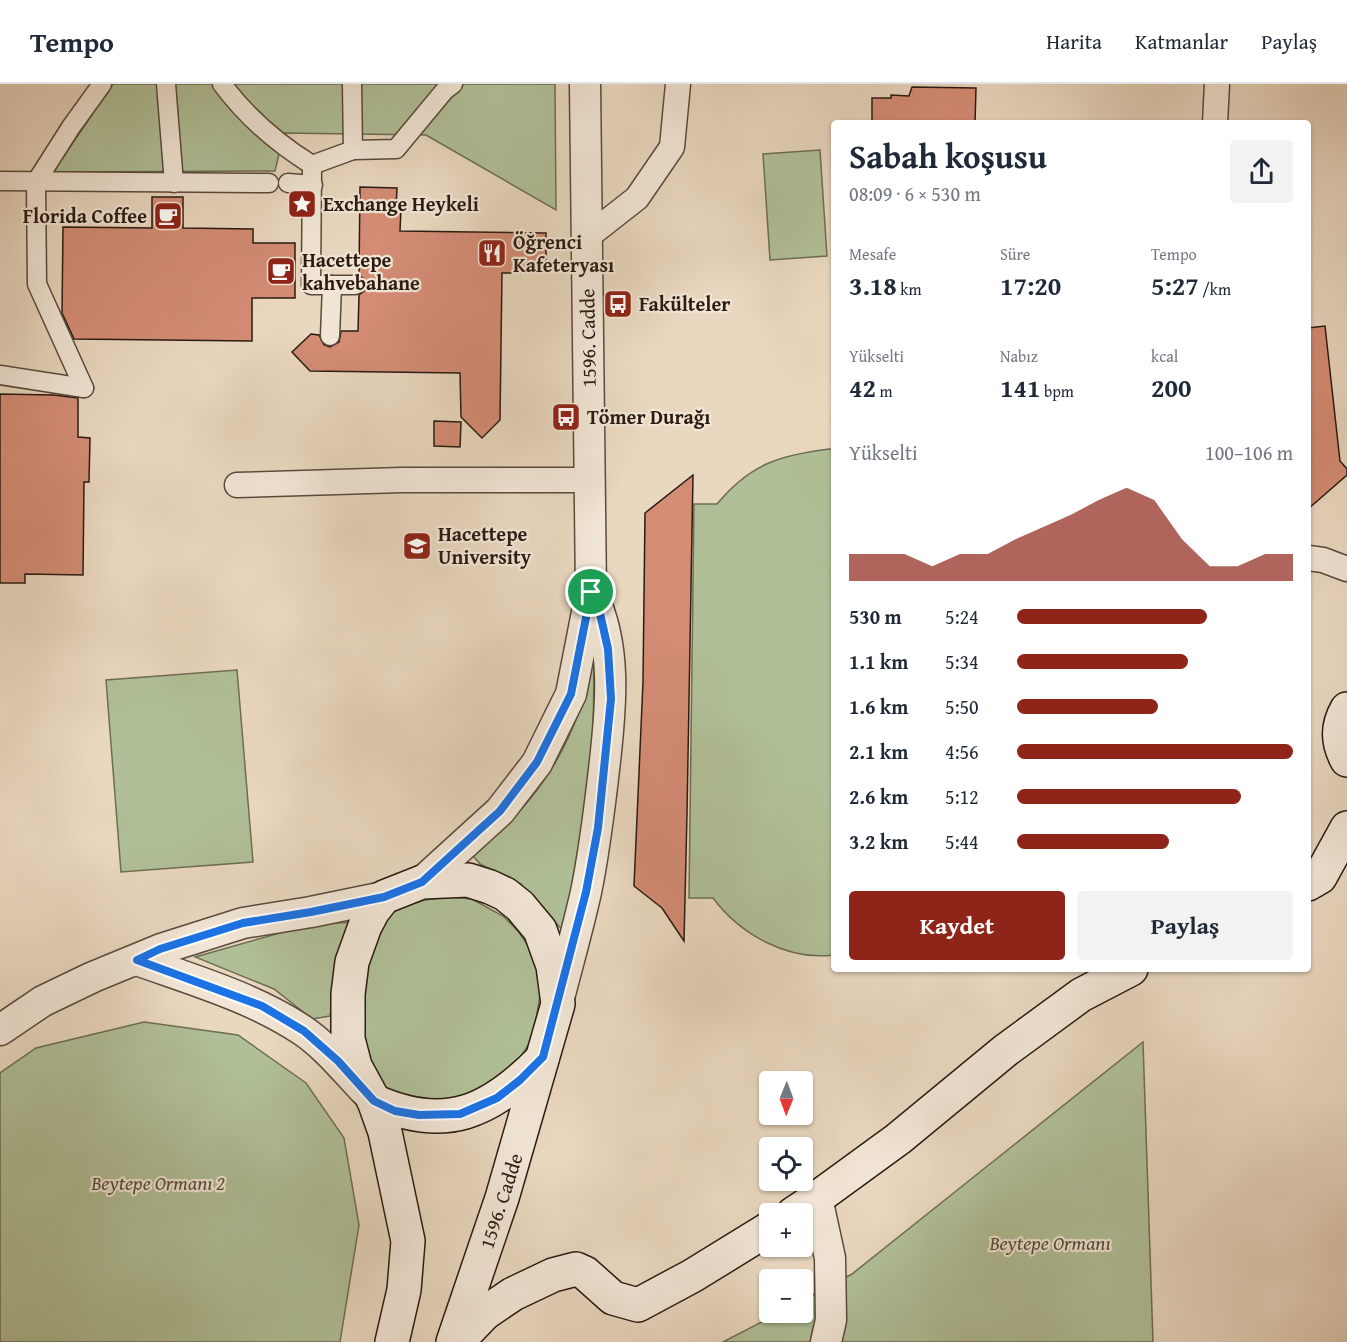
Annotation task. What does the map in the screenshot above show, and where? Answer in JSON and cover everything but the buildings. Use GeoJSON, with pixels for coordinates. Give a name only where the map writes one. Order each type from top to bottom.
{"type":"FeatureCollection","features":[{"type":"Feature","properties":{"kind":"main road"},"geometry":{"type":"LineString","coordinates":[[1347,709],[1340,722],[1339,736],[1342,751],[1347,760]]}},
{"type":"Feature","properties":{"kind":"main road"},"geometry":{"type":"LineString","coordinates":[[1311,882],[1320,877],[1347,828]]}},
{"type":"Feature","properties":{"kind":"main road","name":"1596. Cadde"},"geometry":{"type":"LineString","coordinates":[[384,897],[422,882],[468,880],[498,890],[520,906],[540,930],[553,966],[558,1004],[499,1209],[453,1342]]}},
{"type":"Feature","properties":{"kind":"main road"},"geometry":{"type":"LineString","coordinates":[[384,897],[373,911],[358,942],[352,962],[348,994],[348,1039],[355,1066],[374,1101],[386,1132],[408,1241],[404,1290],[392,1342]]}},
{"type":"Feature","properties":{"kind":"main road"},"geometry":{"type":"LineString","coordinates":[[809,1203],[898,1139],[1006,1050],[1081,995],[1125,972]]}},
{"type":"Feature","properties":{"kind":"main road","name":"1596. Cadde"},"geometry":{"type":"LineString","coordinates":[[374,1101],[395,1111],[419,1115],[460,1114],[497,1098],[520,1080],[543,1057]]}},
{"type":"Feature","properties":{"kind":"main road"},"geometry":{"type":"LineString","coordinates":[[458,1342],[484,1313],[513,1294],[553,1275],[576,1269],[585,1273],[613,1298],[638,1305],[692,1276],[759,1235]]}},
{"type":"Feature","properties":{"kind":"street"},"geometry":{"type":"LineString","coordinates":[[0,375],[84,388],[38,284],[36,182],[102,84]]}},
{"type":"Feature","properties":{"kind":"street"},"geometry":{"type":"LineString","coordinates":[[166,84],[174,183]]}},
{"type":"Feature","properties":{"kind":"street"},"geometry":{"type":"LineString","coordinates":[[222,84],[232,98],[286,149],[312,165]]}},
{"type":"Feature","properties":{"kind":"street"},"geometry":{"type":"LineString","coordinates":[[352,84],[353,150]]}},
{"type":"Feature","properties":{"kind":"street"},"geometry":{"type":"LineString","coordinates":[[312,165],[353,150],[396,149],[445,90],[453,84]]}},
{"type":"Feature","properties":{"kind":"street","name":"1596. Cadde"},"geometry":{"type":"LineString","coordinates":[[422,882],[500,811],[537,762],[571,694],[591,592],[585,84]]}},
{"type":"Feature","properties":{"kind":"street"},"geometry":{"type":"LineString","coordinates":[[586,238],[637,198],[672,147],[678,84]]}},
{"type":"Feature","properties":{"kind":"street"},"geometry":{"type":"LineString","coordinates":[[1215,120],[1216,84]]}},
{"type":"Feature","properties":{"kind":"street"},"geometry":{"type":"LineString","coordinates":[[312,165],[311,285],[355,285]]}},
{"type":"Feature","properties":{"kind":"street"},"geometry":{"type":"LineString","coordinates":[[0,181],[269,183]]}},
{"type":"Feature","properties":{"kind":"street"},"geometry":{"type":"LineString","coordinates":[[288,183],[313,185]]}},
{"type":"Feature","properties":{"kind":"street"},"geometry":{"type":"LineString","coordinates":[[330,336],[332,285]]}},
{"type":"Feature","properties":{"kind":"street"},"geometry":{"type":"LineString","coordinates":[[237,485],[402,480],[591,480]]}},
{"type":"Feature","properties":{"kind":"street"},"geometry":{"type":"LineString","coordinates":[[1311,558],[1323,560],[1347,569]]}},
{"type":"Feature","properties":{"kind":"street","name":"1596. Cadde"},"geometry":{"type":"LineString","coordinates":[[558,1004],[586,892],[598,828],[611,699],[608,649],[599,609],[591,592]]}},
{"type":"Feature","properties":{"kind":"street"},"geometry":{"type":"LineString","coordinates":[[0,1030],[43,1001],[160,949],[243,923],[384,897]]}},
{"type":"Feature","properties":{"kind":"street"},"geometry":{"type":"LineString","coordinates":[[137,960],[262,1006],[304,1031],[338,1061],[374,1101]]}},
{"type":"Feature","properties":{"kind":"street"},"geometry":{"type":"LineString","coordinates":[[813,1223],[830,1258],[831,1320],[826,1342]]}},
{"type":"Feature","properties":{"kind":"green space"},"geometry":{"type":"Polygon","coordinates":[[[113,84],[555,84],[556,210],[426,135],[284,133],[275,171],[53,172],[113,84]]]}},
{"type":"Feature","properties":{"kind":"green space"},"geometry":{"type":"Polygon","coordinates":[[[820,150],[827,256],[770,260],[763,154],[820,150]]]}},
{"type":"Feature","properties":{"kind":"green space"},"geometry":{"type":"Polygon","coordinates":[[[831,449],[831,955],[816,956],[799,954],[766,942],[737,923],[713,898],[689,898],[694,504],[717,504],[729,490],[754,471],[781,458],[831,449]]]}},
{"type":"Feature","properties":{"kind":"green space"},"geometry":{"type":"Polygon","coordinates":[[[589,655],[594,657],[593,754],[581,844],[565,933],[521,884],[480,864],[472,855],[523,808],[550,772],[571,731],[582,703],[589,655]]]}},
{"type":"Feature","properties":{"kind":"green space"},"geometry":{"type":"Polygon","coordinates":[[[237,670],[253,862],[121,872],[106,680],[237,670]]]}},
{"type":"Feature","properties":{"kind":"green space"},"geometry":{"type":"Polygon","coordinates":[[[450,897],[472,899],[503,916],[518,931],[531,950],[539,970],[541,990],[533,1037],[521,1057],[506,1074],[463,1102],[436,1106],[389,1093],[379,1080],[363,1044],[361,1018],[370,954],[385,920],[400,907],[425,900],[450,897]]]}},
{"type":"Feature","properties":{"kind":"green space"},"geometry":{"type":"Polygon","coordinates":[[[353,922],[340,946],[330,1016],[312,1019],[274,989],[195,957],[308,925],[353,922]]]}},
{"type":"Feature","properties":{"kind":"green space","name":"Beytepe Ormanı 2"},"geometry":{"type":"Polygon","coordinates":[[[144,1022],[238,1035],[306,1083],[344,1138],[359,1225],[340,1342],[0,1342],[0,1073],[36,1048],[144,1022]]]}},
{"type":"Feature","properties":{"kind":"green space","name":"Beytepe Ormanı"},"geometry":{"type":"Polygon","coordinates":[[[1143,1042],[1153,1342],[723,1342],[760,1323],[813,1323],[813,1295],[852,1274],[1143,1042]]]}},
{"type":"Feature","properties":{"kind":"place","name":"Exchange Heykeli"},"geometry":{"type":"Point","coordinates":[302,204]}},
{"type":"Feature","properties":{"kind":"place","name":"Florida Coffee"},"geometry":{"type":"Point","coordinates":[168,216]}},
{"type":"Feature","properties":{"kind":"place","name":"Öğrenci Kafeteryası"},"geometry":{"type":"Point","coordinates":[492,253]}},
{"type":"Feature","properties":{"kind":"place","name":"Hacettepe kahvebahane"},"geometry":{"type":"Point","coordinates":[281,271]}},
{"type":"Feature","properties":{"kind":"place","name":"Fakülteler"},"geometry":{"type":"Point","coordinates":[618,304]}},
{"type":"Feature","properties":{"kind":"place","name":"Tömer Durağı"},"geometry":{"type":"Point","coordinates":[566,417]}},
{"type":"Feature","properties":{"kind":"place","name":"Hacettepe University"},"geometry":{"type":"Point","coordinates":[417,546]}},
{"type":"Feature","properties":{"kind":"route"},"geometry":{"type":"LineString","coordinates":[[591,592],[599,609],[608,649],[611,699],[598,828],[586,892],[543,1057],[520,1080],[497,1098],[460,1114],[440,1116],[395,1111],[374,1101],[338,1061],[304,1031],[262,1006],[137,960],[160,949],[243,923],[384,897],[422,882],[500,811],[537,762],[571,694],[591,592]]}}]}
